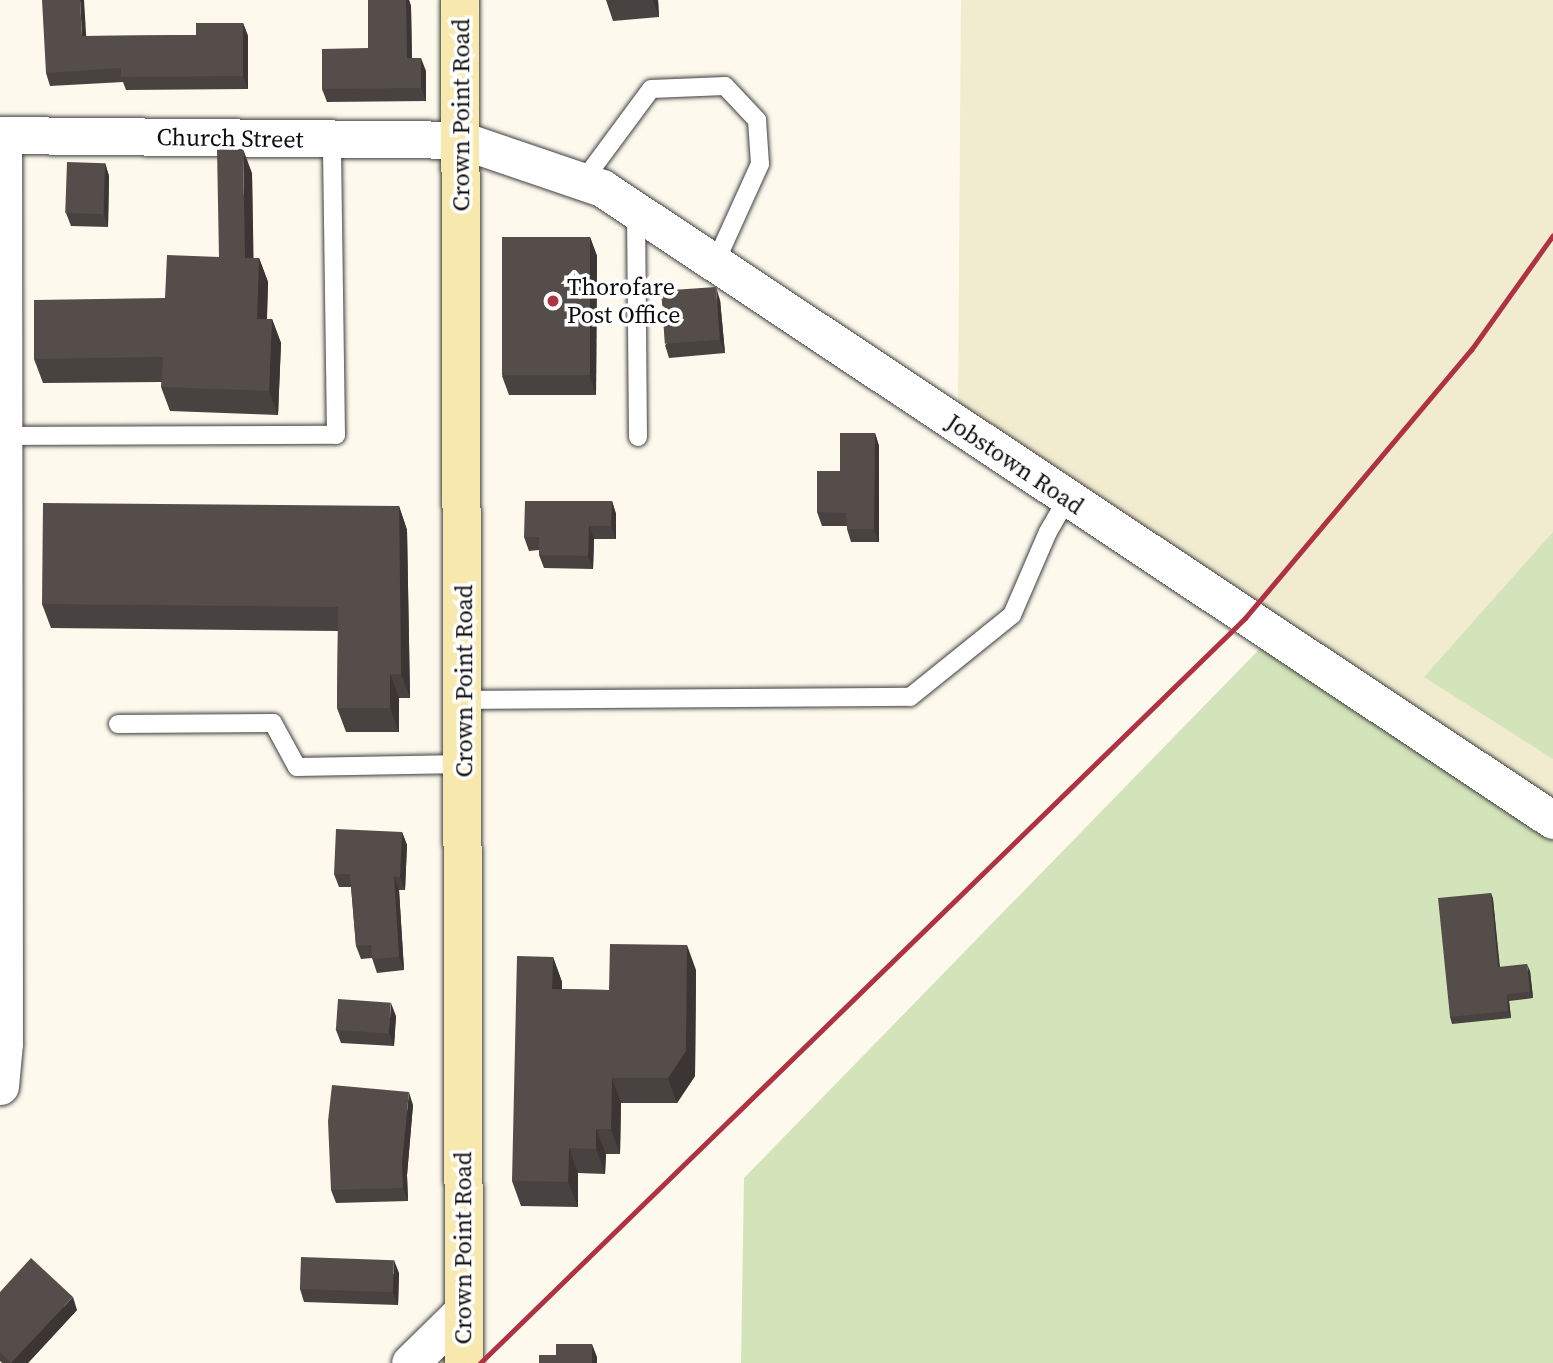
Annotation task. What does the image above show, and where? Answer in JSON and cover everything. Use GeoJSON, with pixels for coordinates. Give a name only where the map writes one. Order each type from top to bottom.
{"type":"FeatureCollection","features":[{"type":"Feature","properties":{"kind":"main road","name":"Crown Point Road"},"geometry":{"type":"LineString","coordinates":[[460,0],[464,1363]]}},
{"type":"Feature","properties":{"kind":"street","name":"Church Street"},"geometry":{"type":"LineString","coordinates":[[1,135],[461,140]]}},
{"type":"Feature","properties":{"kind":"street"},"geometry":{"type":"LineString","coordinates":[[0,1086],[4,1043],[1,135]]}},
{"type":"Feature","properties":{"kind":"street","name":"Jobstown Road"},"geometry":{"type":"LineString","coordinates":[[461,140],[602,188],[1553,820]]}},
{"type":"Feature","properties":{"kind":"street"},"geometry":{"type":"LineString","coordinates":[[410,1363],[463,1311]]}},
{"type":"Feature","properties":{"kind":"lane"},"geometry":{"type":"LineString","coordinates":[[583,181],[651,89],[725,86],[757,120],[760,164],[715,263]]}},
{"type":"Feature","properties":{"kind":"lane"},"geometry":{"type":"LineString","coordinates":[[3,436],[336,435],[332,139]]}},
{"type":"Feature","properties":{"kind":"lane"},"geometry":{"type":"LineString","coordinates":[[636,210],[639,437]]}},
{"type":"Feature","properties":{"kind":"lane"},"geometry":{"type":"LineString","coordinates":[[464,700],[910,697],[1012,615],[1048,532],[1067,499]]}},
{"type":"Feature","properties":{"kind":"lane"},"geometry":{"type":"LineString","coordinates":[[118,724],[273,723],[297,767],[464,764]]}},
{"type":"Feature","properties":{"kind":"shaded area"},"geometry":{"type":"Polygon","coordinates":[[[961,0],[1553,0],[1553,804],[958,405],[961,0]]]}},
{"type":"Feature","properties":{"kind":"green space"},"geometry":{"type":"Polygon","coordinates":[[[1553,532],[1553,759],[1424,677],[1553,532]]]}},
{"type":"Feature","properties":{"kind":"green space"},"geometry":{"type":"Polygon","coordinates":[[[1280,628],[1553,804],[1553,1363],[741,1363],[744,1178],[1280,628]]]}},
{"type":"Feature","properties":{"kind":"building"},"geometry":{"type":"Polygon","coordinates":[[[42,0],[80,0],[82,36],[196,35],[196,23],[243,23],[243,76],[121,77],[121,68],[46,73],[42,0]]]}},
{"type":"Feature","properties":{"kind":"building"},"geometry":{"type":"Polygon","coordinates":[[[368,0],[406,0],[407,58],[421,58],[421,88],[322,89],[322,49],[368,48],[368,0]]]}},
{"type":"Feature","properties":{"kind":"building"},"geometry":{"type":"Polygon","coordinates":[[[217,149],[243,149],[245,258],[259,258],[257,319],[272,319],[269,391],[161,387],[163,357],[34,359],[34,300],[165,298],[167,255],[219,257],[217,149]]]}},
{"type":"Feature","properties":{"kind":"building"},"geometry":{"type":"Polygon","coordinates":[[[67,162],[105,163],[103,214],[65,213],[67,162]]]}},
{"type":"Feature","properties":{"kind":"building","name":"Thorofare Post Office"},"geometry":{"type":"Polygon","coordinates":[[[502,237],[590,237],[590,375],[502,375],[502,237]]]}},
{"type":"Feature","properties":{"kind":"building"},"geometry":{"type":"Polygon","coordinates":[[[716,287],[720,340],[665,344],[661,291],[716,287]]]}},
{"type":"Feature","properties":{"kind":"building"},"geometry":{"type":"Polygon","coordinates":[[[840,433],[875,433],[874,529],[847,529],[846,513],[817,512],[817,471],[840,471],[840,433]]]}},
{"type":"Feature","properties":{"kind":"building"},"geometry":{"type":"Polygon","coordinates":[[[525,501],[612,501],[611,526],[589,526],[588,556],[539,555],[539,537],[524,537],[525,501]]]}},
{"type":"Feature","properties":{"kind":"building"},"geometry":{"type":"Polygon","coordinates":[[[43,503],[399,506],[401,674],[390,674],[390,708],[337,708],[338,607],[42,604],[43,503]]]}},
{"type":"Feature","properties":{"kind":"building"},"geometry":{"type":"Polygon","coordinates":[[[336,829],[402,832],[400,877],[394,876],[399,957],[372,959],[371,945],[356,946],[350,874],[334,874],[336,829]]]}},
{"type":"Feature","properties":{"kind":"building"},"geometry":{"type":"Polygon","coordinates":[[[1491,893],[1498,967],[1527,964],[1530,992],[1507,994],[1508,1011],[1450,1017],[1438,898],[1491,893]]]}},
{"type":"Feature","properties":{"kind":"building"},"geometry":{"type":"Polygon","coordinates":[[[610,944],[687,945],[686,1051],[668,1078],[612,1078],[611,1129],[596,1129],[596,1149],[569,1148],[568,1182],[512,1181],[517,956],[553,957],[552,989],[609,990],[610,944]]]}},
{"type":"Feature","properties":{"kind":"building"},"geometry":{"type":"Polygon","coordinates":[[[338,999],[391,1003],[389,1034],[336,1030],[338,999]]]}},
{"type":"Feature","properties":{"kind":"building"},"geometry":{"type":"Polygon","coordinates":[[[332,1085],[409,1092],[402,1162],[403,1188],[331,1190],[328,1121],[332,1085]]]}},
{"type":"Feature","properties":{"kind":"building"},"geometry":{"type":"Polygon","coordinates":[[[301,1257],[394,1260],[393,1292],[300,1289],[301,1257]]]}},
{"type":"Feature","properties":{"kind":"building"},"geometry":{"type":"Polygon","coordinates":[[[31,1258],[73,1297],[11,1363],[0,1352],[0,1292],[31,1258]]]}},
{"type":"Feature","properties":{"kind":"building"},"geometry":{"type":"Polygon","coordinates":[[[556,1344],[592,1344],[592,1363],[539,1363],[539,1355],[556,1355],[556,1344]]]}},
{"type":"Feature","properties":{"kind":"railway"},"geometry":{"type":"LineString","coordinates":[[480,1363],[1245,618],[1471,350],[1553,235]]}},
{"type":"Feature","properties":{"kind":"place","name":"Thorofare Post Office"},"geometry":{"type":"Point","coordinates":[553,301]}}]}
